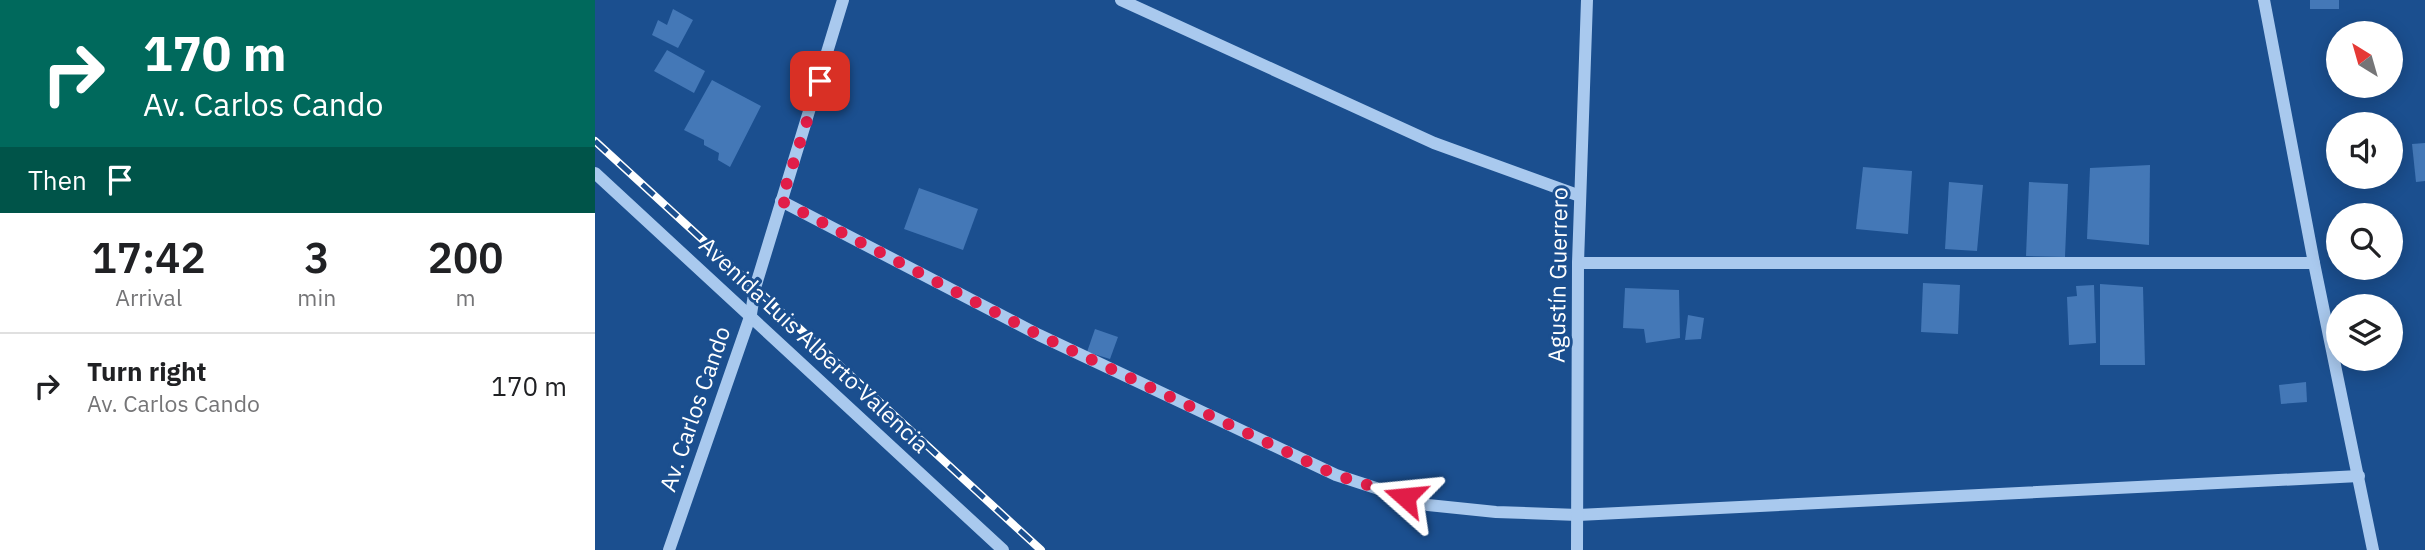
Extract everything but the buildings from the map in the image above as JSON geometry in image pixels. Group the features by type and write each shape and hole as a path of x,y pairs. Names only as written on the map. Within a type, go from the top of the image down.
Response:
{"street":[{"name":"Av. Carlos Cando","path":"669,550 751,314 755,288 843,0"},
{"path":"1121,0 1434,143 1580,196"},
{"name":"Agustín Guerrero","path":"1577,550 1578,263 1587,0"},
{"path":"2264,0 2313,263 2373,550"},
{"name":"Avenida Luis Alberto Valencia","path":"595,173 751,314 1003,550"},
{"path":"781,201 1039,335 1336,475 1428,505 1496,512 1578,515 2359,476"},
{"path":"1578,263 2313,263"}],"railway":[{"path":"595,141 1041,550"}],"route":[{"path":"820,81 781,201 1039,335 1336,475 1405,497"}]}
